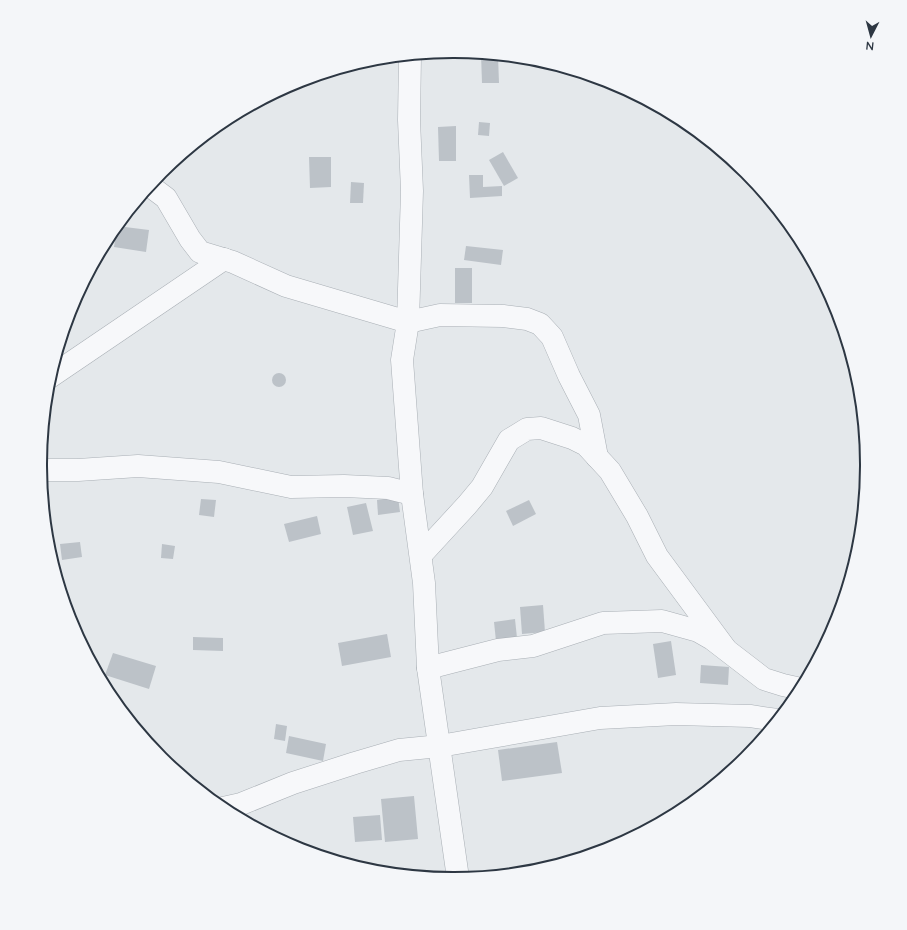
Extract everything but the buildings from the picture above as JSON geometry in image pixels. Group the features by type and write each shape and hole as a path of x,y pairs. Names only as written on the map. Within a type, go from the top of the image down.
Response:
{"street":[{"path":"410,61 409,120 412,192 408,322 402,360 412,494 421,555 428,668 458,872"},
{"path":"155,190 166,198 190,239 200,252 233,262 286,286 408,322 440,316 503,316 527,319 540,324 552,337 589,416 597,457"},
{"path":"58,371 224,259"},
{"path":"421,555 482,487 509,440 527,429 541,428 572,438 586,445 610,471 629,502 657,556 725,648"},
{"path":"47,470 78,470 138,466 219,472 291,487 344,486 388,488 412,494"},
{"path":"428,668 498,650 533,646 603,623 662,621 698,631 725,648 764,679 793,687"},
{"path":"233,806 241,804 293,783 399,750 440,746 600,718 676,714 750,716 770,719"}]}
